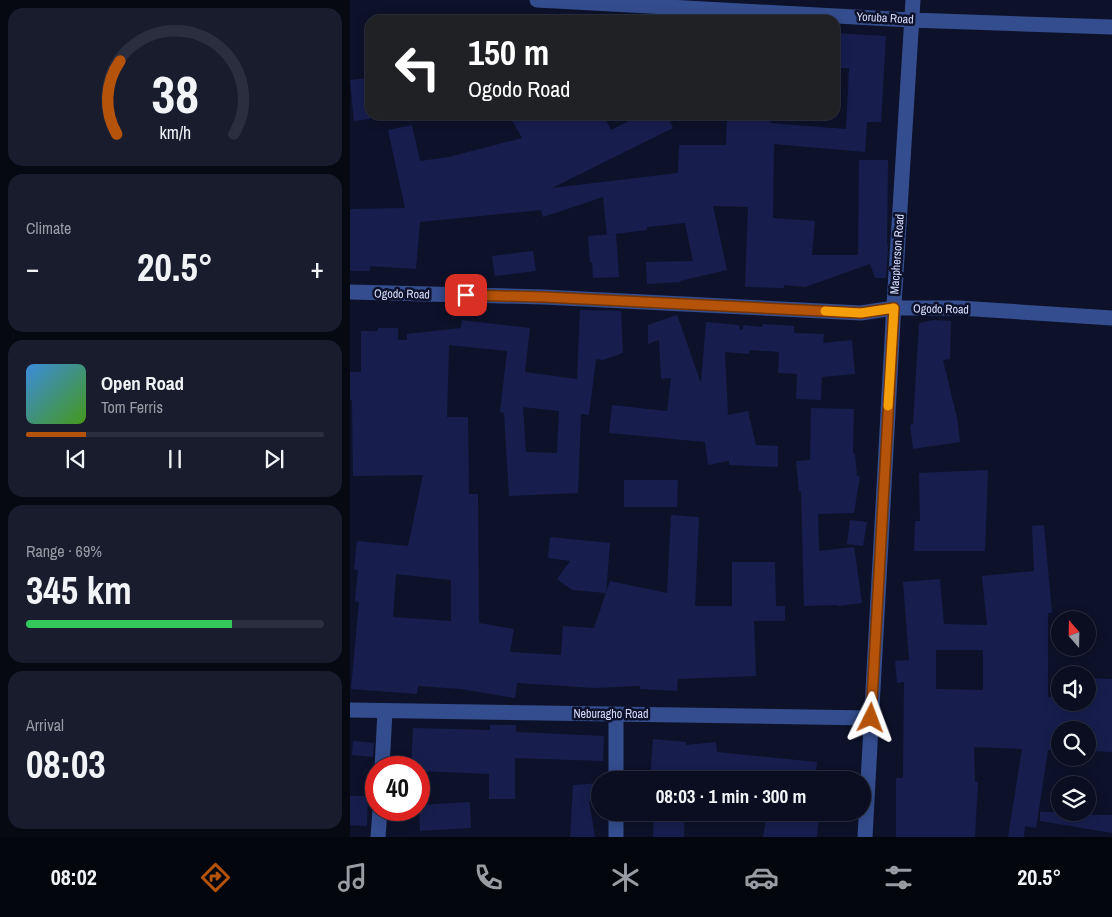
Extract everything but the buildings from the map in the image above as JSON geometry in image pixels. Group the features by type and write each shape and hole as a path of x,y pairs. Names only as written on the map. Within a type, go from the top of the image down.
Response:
{"street":[{"name":"Yoruba Road","path":"537,0 818,15"},
{"name":"Macpherson Road","path":"865,837 913,0"},
{"name":"Yoruba Road","path":"840,16 1112,27"},
{"name":"Ogodo Road","path":"350,292 544,297 861,313 894,308 959,308 1112,318"},
{"name":"Neburagho Road","path":"350,710 871,718"},
{"path":"382,756 384,711"},
{"path":"616,714 616,771"},
{"path":"378,837 379,821"},
{"path":"616,821 616,837"}],"slow traffic":[{"path":"825,311 861,313 894,308 888,406"}],"route":[{"path":"466,295 544,297 861,313 894,308 871,718"}]}
